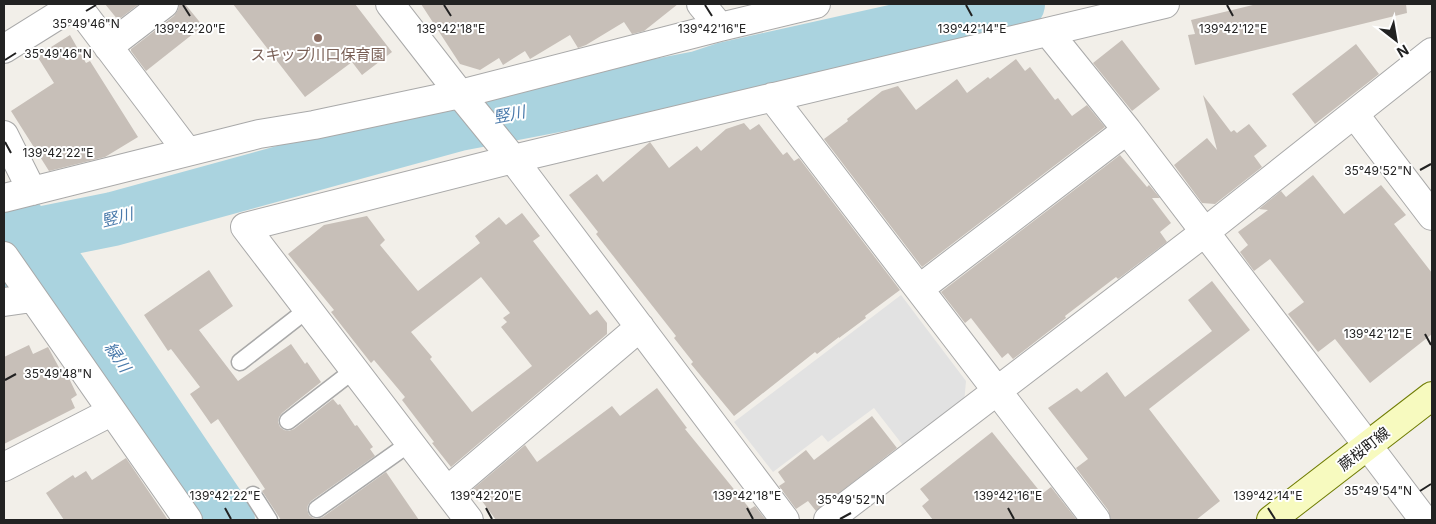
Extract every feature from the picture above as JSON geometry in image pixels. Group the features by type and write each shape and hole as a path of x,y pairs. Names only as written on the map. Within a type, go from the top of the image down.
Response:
{"main road":[{"name":"蕨桜町線","path":"1271,520 1432,396"}],"street":[{"path":"4,49 76,4 187,151"},
{"path":"108,47 164,4"},
{"path":"390,4 513,158 786,520"},
{"path":"701,4 720,27"},
{"path":"4,135 16,195 259,134 314,125 460,94 816,4"},
{"path":"469,520 245,227 513,158 1165,4"},
{"path":"1048,32 1128,130 1424,520"},
{"path":"828,520 1205,232 1355,115 1432,52"},
{"path":"772,97 1096,520"},
{"path":"1355,115 1432,216"},
{"path":"919,289 1128,130"},
{"path":"4,256 188,520"},
{"path":"4,302 32,298"},
{"path":"447,492 640,327"},
{"path":"4,467 111,412"}],"lane":[{"path":"240,362 308,309"},
{"path":"288,421 354,370"},
{"path":"317,509 410,443"},
{"path":"253,495 269,520"}],"shaded area":[{"path":"901,295 966,381 964,403 905,448 874,408 828,442 822,435 773,472 734,422"}],"water":[{"path":"54,223 75,273 4,291 4,236"}],"building":[{"path":"105,4 139,4 118,20"},
{"path":"179,4 185,4 203,26 146,71 131,49 174,16"},
{"path":"233,4 355,4 392,52 362,75 352,62 305,97"},
{"path":"421,4 678,4 644,31 632,34 624,22 578,48 570,35 530,59 525,51 503,65 499,58 480,70 460,64"},
{"path":"1257,4 1406,4 1407,13 1195,65 1188,35 1195,34 1191,20"},
{"path":"70,35 86,63 90,61 138,137 105,157 49,171 11,111 54,83 37,56"},
{"path":"1122,40 1160,89 1132,111 1093,63"},
{"path":"1356,44 1379,74 1315,124 1292,94"},
{"path":"1016,59 1025,71 1030,67 1055,100 1058,98 1072,116 1087,105 1105,127 922,267 824,139 882,91 898,86 916,110 957,79 967,93 988,77 990,79"},
{"path":"1203,95 1231,132 1234,130 1237,133 1249,124 1267,146 1254,156 1262,167 1215,204 1202,203 1174,165 1207,138 1217,150"},
{"path":"744,123 750,130 759,124 783,155 787,152 794,161 799,158 900,290 839,338 817,354 815,352 734,416 691,364 693,362 674,338 676,336 596,234 598,232 569,195 597,174 603,182 650,142 669,168 697,146 701,151 726,129"},
{"path":"1120,155 1147,187 1149,185 1160,198 1152,198 1171,223 1160,232 1167,242 1118,279 1116,277 1013,359 1008,353 1002,358 971,318 965,323 941,292"},
{"path":"1313,175 1344,214 1381,185 1406,215 1394,224 1432,273 1432,334 1370,383 1335,339 1318,352 1288,314 1304,302 1270,259 1254,271 1240,252 1248,245 1238,232 1268,210 1259,209 1281,191 1286,197"},
{"path":"522,213 540,236 533,241 590,315 597,310 607,323 607,334 451,467 402,400 405,397 374,360 371,363 331,312 334,310 288,254 324,225 367,216 385,240 380,245 418,291 480,243 475,236 499,217 506,225","holes":["481,277 510,313 503,318 507,322 501,327 532,366 472,412 430,359 432,357 411,332"]},
{"path":"209,270 233,306 199,330 238,381 291,344 321,382 282,413 278,422 280,427 289,431 294,429 333,399 338,405 340,404 373,447 370,449 375,456 311,501 307,509 309,515 317,519 323,517 386,472 419,520 281,520 262,491 265,489 218,419 211,424 190,394 200,387 171,349 168,351 144,315"},
{"path":"1212,281 1250,330 1149,409 1220,501 1196,520 1111,520 1108,510 1076,468 1088,459 1048,408 1077,388 1081,392 1107,372 1125,397 1212,331 1188,300"},
{"path":"29,345 33,354 48,347 63,375 67,373 77,395 71,399 75,408 4,444 4,357"},
{"path":"657,388 687,428 685,429 750,509 755,506 766,520 496,520 473,489 525,445 537,462 612,406 620,416"},
{"path":"872,416 897,448 816,511 808,501 796,509 779,486 785,482 778,472 806,450 814,460"},
{"path":"992,432 1042,494 1051,487 1077,520 933,520 922,506 929,500 920,489"},
{"path":"126,458 168,520 64,520 46,493 73,475 75,478 86,471 92,480"}],"waterway":[{"name":"竪川","path":"4,241 113,219 459,124 698,78 725,69 1018,4"},
{"name":"緑川","path":"17,219 29,237 58,268 228,520"}],"place":[{"name":"スキップ川口保育園","path":"318,38"}]}
